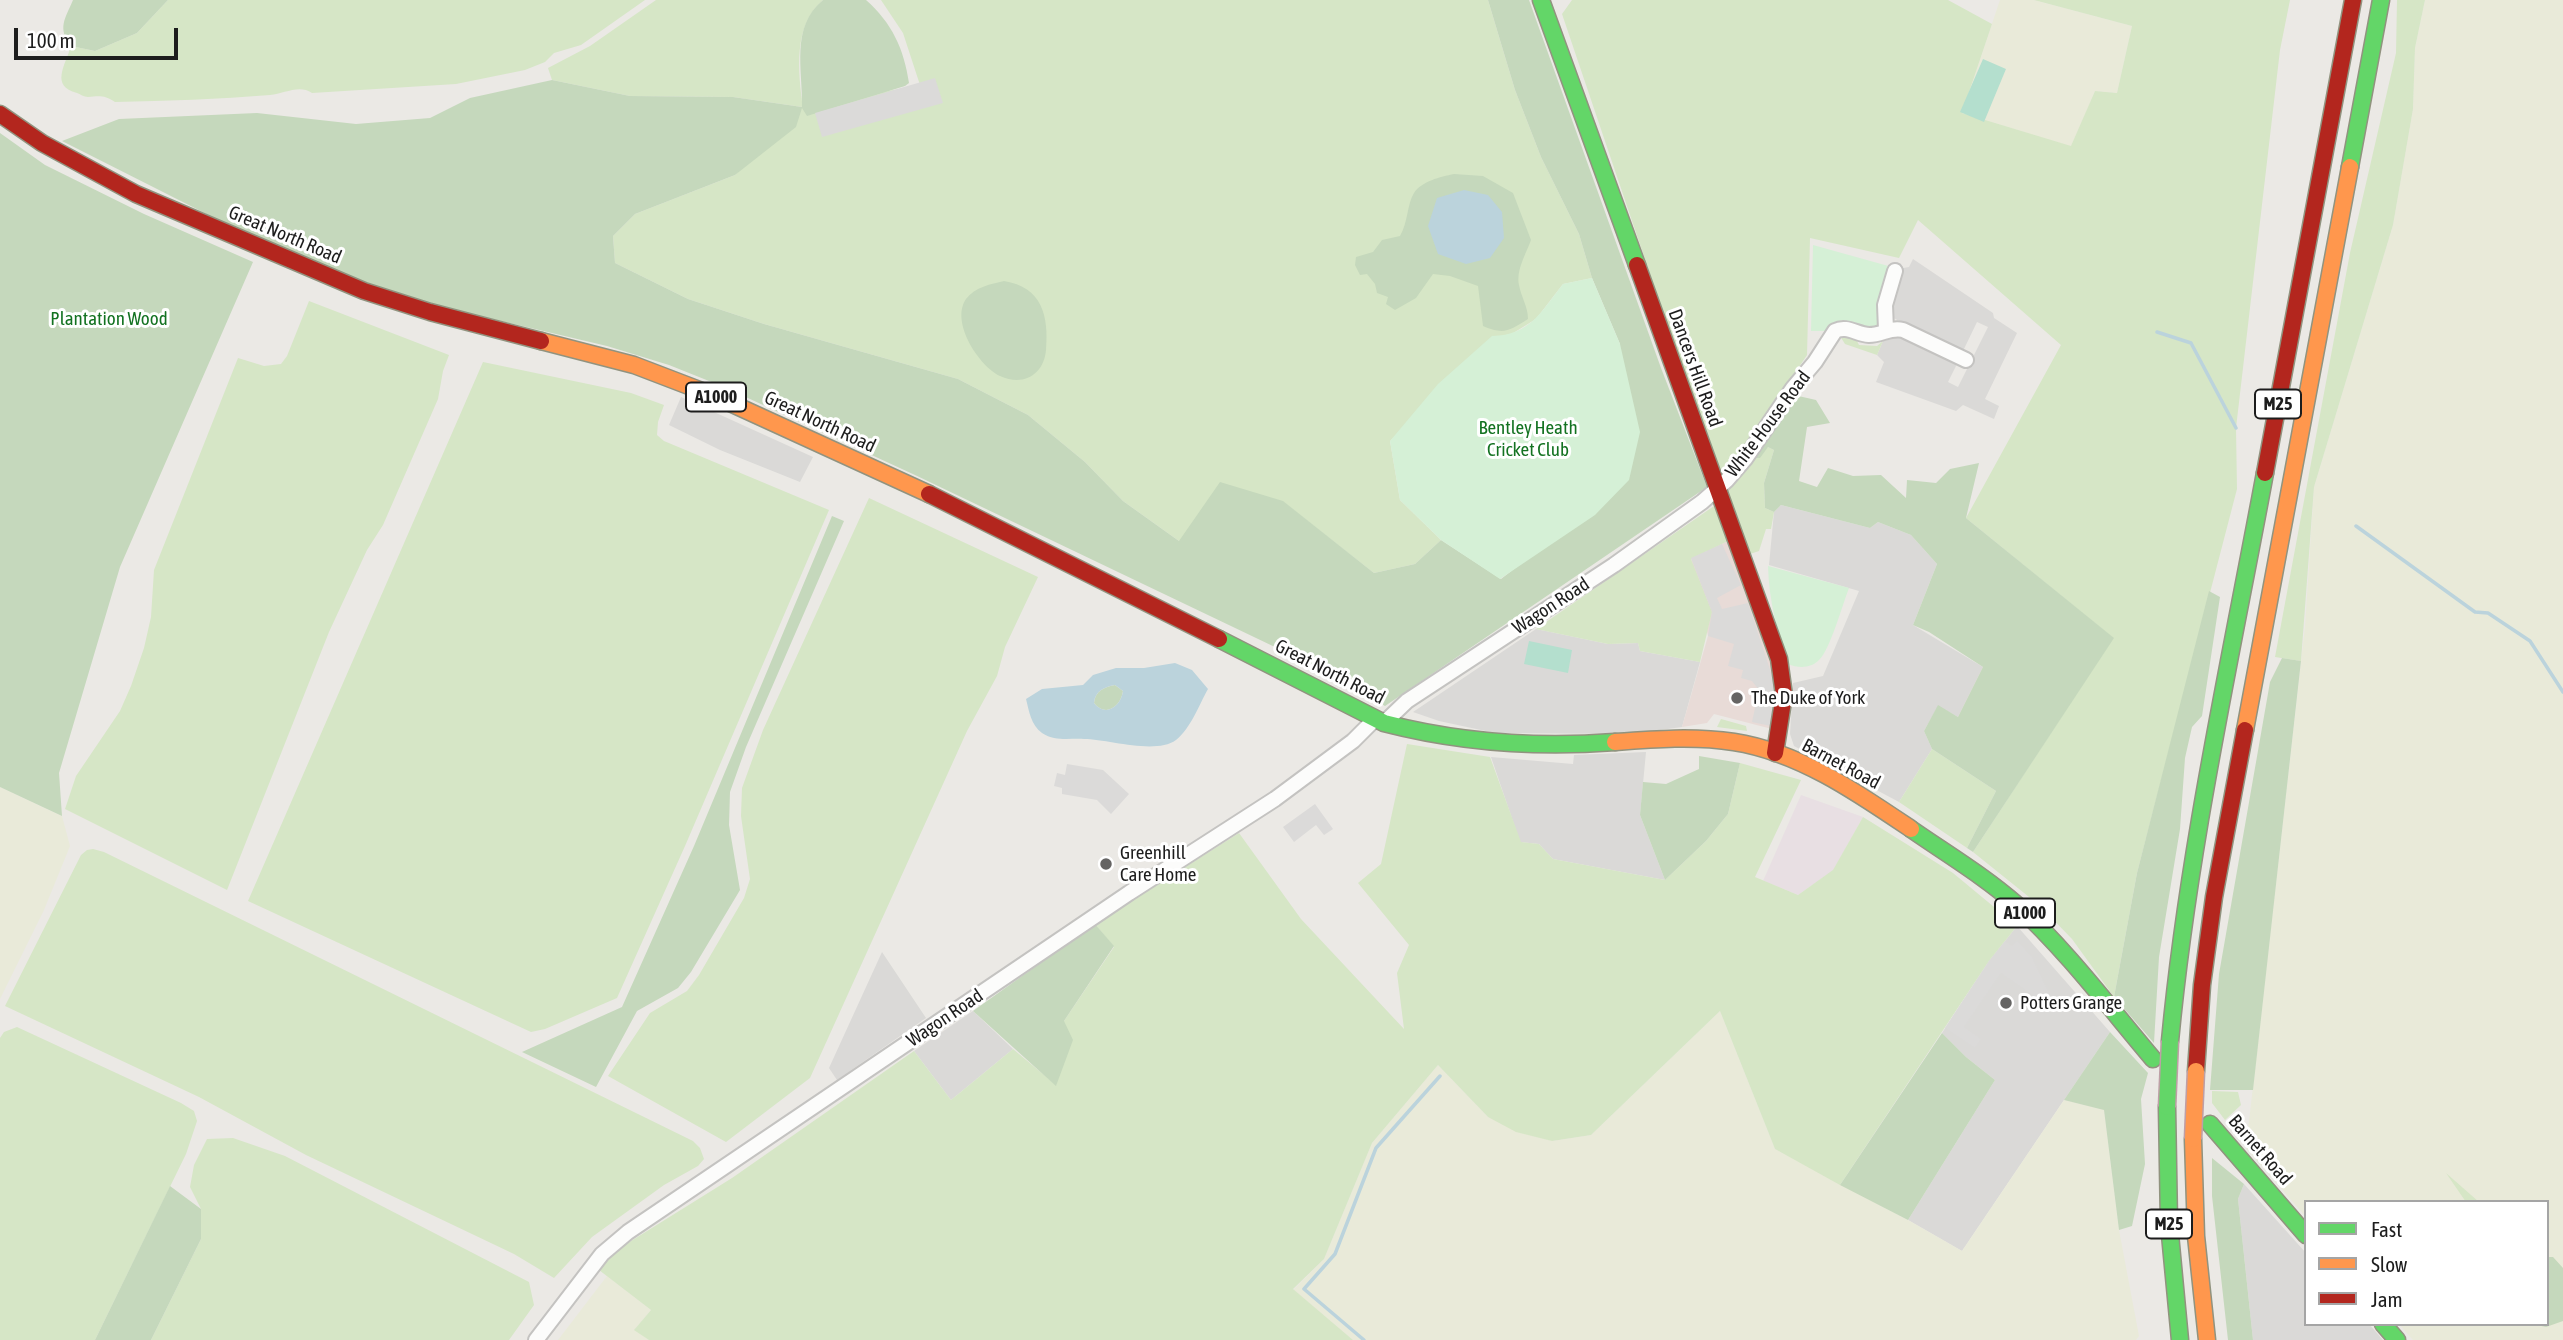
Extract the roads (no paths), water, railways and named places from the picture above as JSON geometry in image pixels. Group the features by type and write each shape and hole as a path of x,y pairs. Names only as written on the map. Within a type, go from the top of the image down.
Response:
{"main road":[{"name":"Dancers Hill Road","path":"1541,0 1768,625 1783,675 1784,702 1775,753"},
{"name":"M25","path":"2180,1340 2170,1244 2167,1107 2179,948 2353,0"},
{"name":"M25","path":"2207,1340 2196,1236 2193,1139 2202,985 2214,897 2381,0"},
{"name":"Great North Road","path":"0,114 42,143 136,194 364,291 430,312 634,365 715,396 978,517 1379,721 1413,731"},
{"name":"Barnet Road","path":"1413,731 1440,737 1515,745 1703,738 1738,743 1775,753 1867,801 1988,882 2043,931 2153,1059"},
{"name":"Barnet Road","path":"2210,1124 2304,1234"},
{"path":"2385,1326 2397,1340"}],"street":[{"path":"1895,271 1885,305 1886,330 1903,330 1966,360"},
{"name":"White House Road","path":"1717,489 1745,459 1793,388 1818,358 1831,335 1839,328 1872,335 1886,330"},
{"name":"Wagon Road","path":"536,1340 602,1255 628,1232 1118,901 1275,799 1407,701 1614,565 1717,489"}],"water":[{"path":"1464,190 1488,195 1502,212 1504,238 1490,258 1466,264 1438,254 1428,226 1437,198"},
{"path":"1175,663 1192,670 1208,689 1190,723 1176,740 1167,744 1144,746 1058,739 1038,730 1029,713 1026,699 1042,689 1083,685 1093,675 1116,668 1144,668","holes":["1115,685 1123,691 1116,705 1108,710 1103,710 1094,703 1098,693 1107,687"]}],"waterway":[{"path":"2157,332 2191,343 2236,428"},
{"path":"2356,526 2475,612 2488,613 2530,641 2563,692"},
{"path":"1364,1340 1304,1289 1335,1254 1376,1148 1440,1076"}],"place":[{"name":"The Duke of York","path":"1737,698"},
{"name":"Greenhill Care Home","path":"1106,864"},
{"name":"Potters Grange","path":"2006,1003"}],"park label":[{"name":"Plantation Wood","path":"109,319"},
{"name":"Bentley Heath Cricket Club","path":"1528,439"}]}
